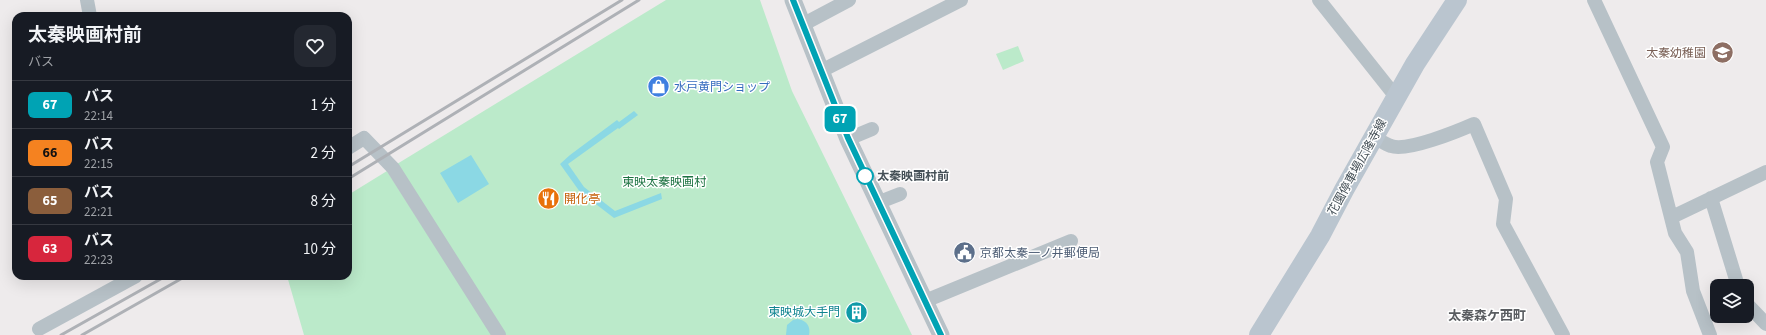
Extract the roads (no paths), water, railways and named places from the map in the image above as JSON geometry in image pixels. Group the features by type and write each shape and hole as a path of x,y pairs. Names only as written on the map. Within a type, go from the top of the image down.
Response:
{"main road":[{"name":"花園停車場広隆寺線","path":"1259,335 1320,236 1415,64 1457,0"}],"street":[{"path":"87,0 89,12"},
{"path":"793,0 848,138 877,203 941,335"},
{"path":"802,25 849,0"},
{"path":"821,71 961,0"},
{"path":"1319,0 1396,98"},
{"path":"1594,0 1663,147 1657,162 1675,233 1687,252 1693,291 1710,335"},
{"path":"1374,137 1392,147 1410,145 1442,138 1474,124 1506,199 1503,224 1563,335"},
{"path":"848,138 872,129"},
{"path":"352,146 364,138 393,168 499,335"},
{"path":"1672,217 1766,172"},
{"path":"877,203 900,194"},
{"path":"1711,198 1736,279"},
{"path":"925,300 1071,241"},
{"path":"39,329 129,280"},
{"path":"1754,311 1766,324"}],"water":[{"path":"634,111 638,115 568,164 584,187 615,211 661,193 662,199 614,218 580,192 560,164 617,120 619,122"},
{"path":"471,155 489,184 458,203 440,173"},
{"path":"797,319 807,324 809,335 786,335 787,325 793,320"}],"railway":[{"path":"352,165 622,0"},
{"path":"352,177 639,0"},
{"path":"61,335 159,280"},
{"path":"82,335 179,280"}],"place":[{"name":"太秦幼稚園","path":"1722,53"},
{"name":"水戸黄門ショップ","path":"658,87"},
{"name":"太秦映画村前","path":"865,176"},
{"name":"開化亭","path":"549,199"},
{"name":"京都太秦一ノ井郵便局","path":"964,253"},
{"name":"東映城大手門","path":"856,312"}],"district":[{"name":"太秦森ケ西町","path":"1487,315"}],"park label":[{"name":"東映太秦映画村","path":"664,182"}]}
